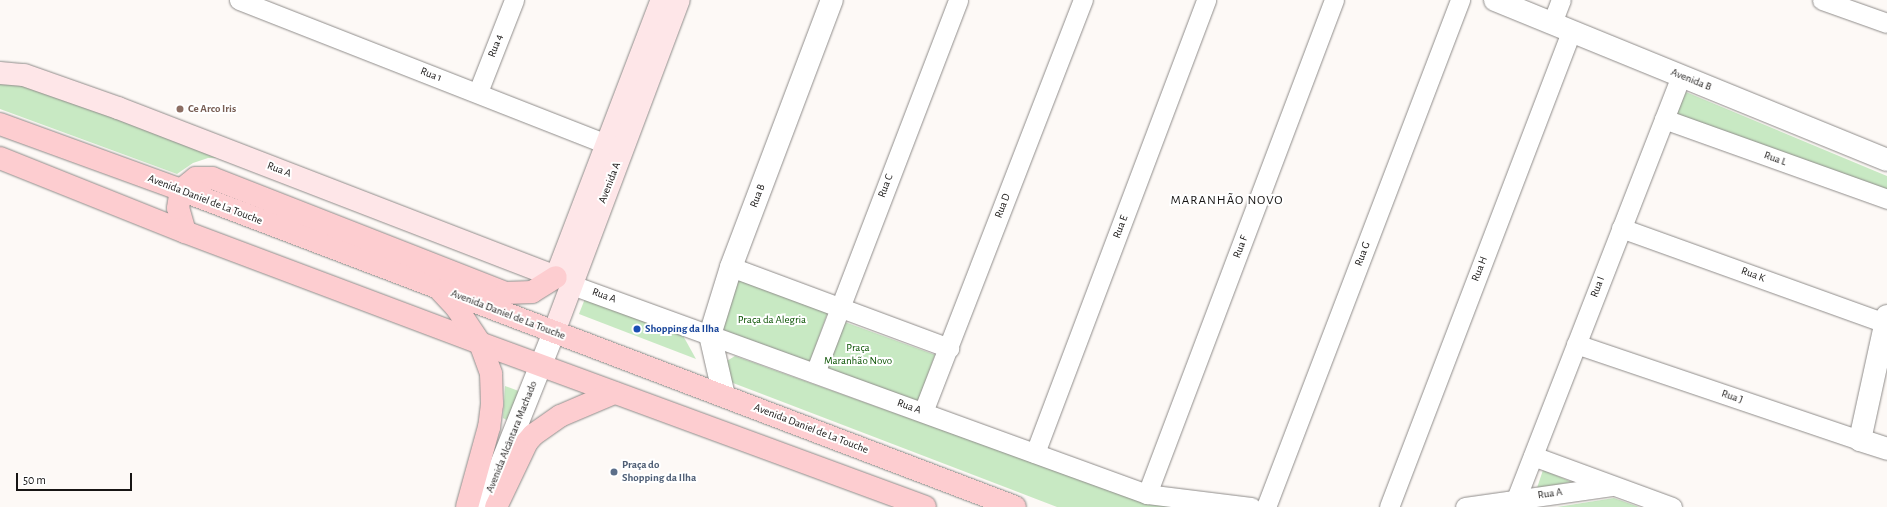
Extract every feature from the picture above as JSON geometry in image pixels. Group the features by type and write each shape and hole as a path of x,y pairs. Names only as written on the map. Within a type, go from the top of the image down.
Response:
{"main road":[{"name":"Avenida A","path":"615,148 662,0"},
{"name":"Avenida A","path":"554,332 564,281 615,148 679,0"},
{"name":"Rua A","path":"0,73 30,77 118,108 564,281"},
{"name":"Avenida Daniel de La Touche","path":"0,124 181,190 1015,507"},
{"path":"0,158 185,232 480,344 924,507"},
{"path":"185,232 178,208 181,190 196,178 212,178 510,294 527,293 564,281"},
{"path":"439,288 456,307 480,344 491,374 492,404 486,440 467,507"},
{"path":"497,290 554,332"},
{"path":"496,507 527,442 533,435 560,416 614,393"}],"street":[{"name":"Rua 1","path":"239,0 478,92 615,148"},
{"name":"Rua 4","path":"478,92 514,0"},
{"name":"Rua B","path":"710,335 731,267 832,0"},
{"name":"Rua C","path":"815,373 958,0"},
{"name":"Rua D","path":"923,412 1083,0"},
{"name":"Rua E","path":"1035,454 1206,0"},
{"name":"Rua F","path":"1147,494 1334,0"},
{"name":"Rua G","path":"1266,507 1460,0"},
{"name":"Avenida B","path":"1495,0 1887,160"},
{"name":"Rua H","path":"1389,507 1561,28 1561,0"},
{"path":"1822,0 1887,23"},
{"name":"Rua I","path":"1516,499 1680,76"},
{"name":"Rua L","path":"1664,119 1887,199"},
{"name":"Rua K","path":"1621,228 1886,319"},
{"path":"731,267 949,348"},
{"name":"Rua A","path":"564,281 1147,494 1251,507"},
{"path":"1860,440 1886,319"},
{"name":"Avenida A","path":"541,366 554,332"},
{"path":"710,335 724,396"},
{"name":"Rua J","path":"1576,344 1887,449"},
{"name":"Avenida Alcântara Machado","path":"484,507 541,366"},
{"name":"Rua A","path":"1533,456 1672,507"},
{"name":"Rua A","path":"1465,507 1612,486"}],"green space":[{"path":"0,79 22,84 226,158 208,158 193,163 177,174 0,109"},
{"path":"1686,92 1887,176 1887,191 1676,115"},
{"name":"Praça da Alegria","path":"735,278 828,312 810,362 717,328"},
{"path":"586,296 681,332 696,359 579,314"},
{"name":"Praça Maranhão Novo","path":"842,321 935,355 917,405 824,371"},
{"path":"735,356 1150,504 1178,507 1057,507 733,383 726,375 725,362"},
{"path":"505,386 524,393 510,422 503,418"},
{"path":"1543,470 1572,482 1537,488"},
{"path":"1614,498 1639,507 1557,507"}],"place":[{"name":"Ce Arco Iris","path":"180,109"},
{"name":"Shopping da Ilha","path":"637,329"},
{"name":"Praça do Shopping da Ilha","path":"614,472"}],"district":[{"name":"MARANHÃO NOVO","path":"1227,201"}]}
